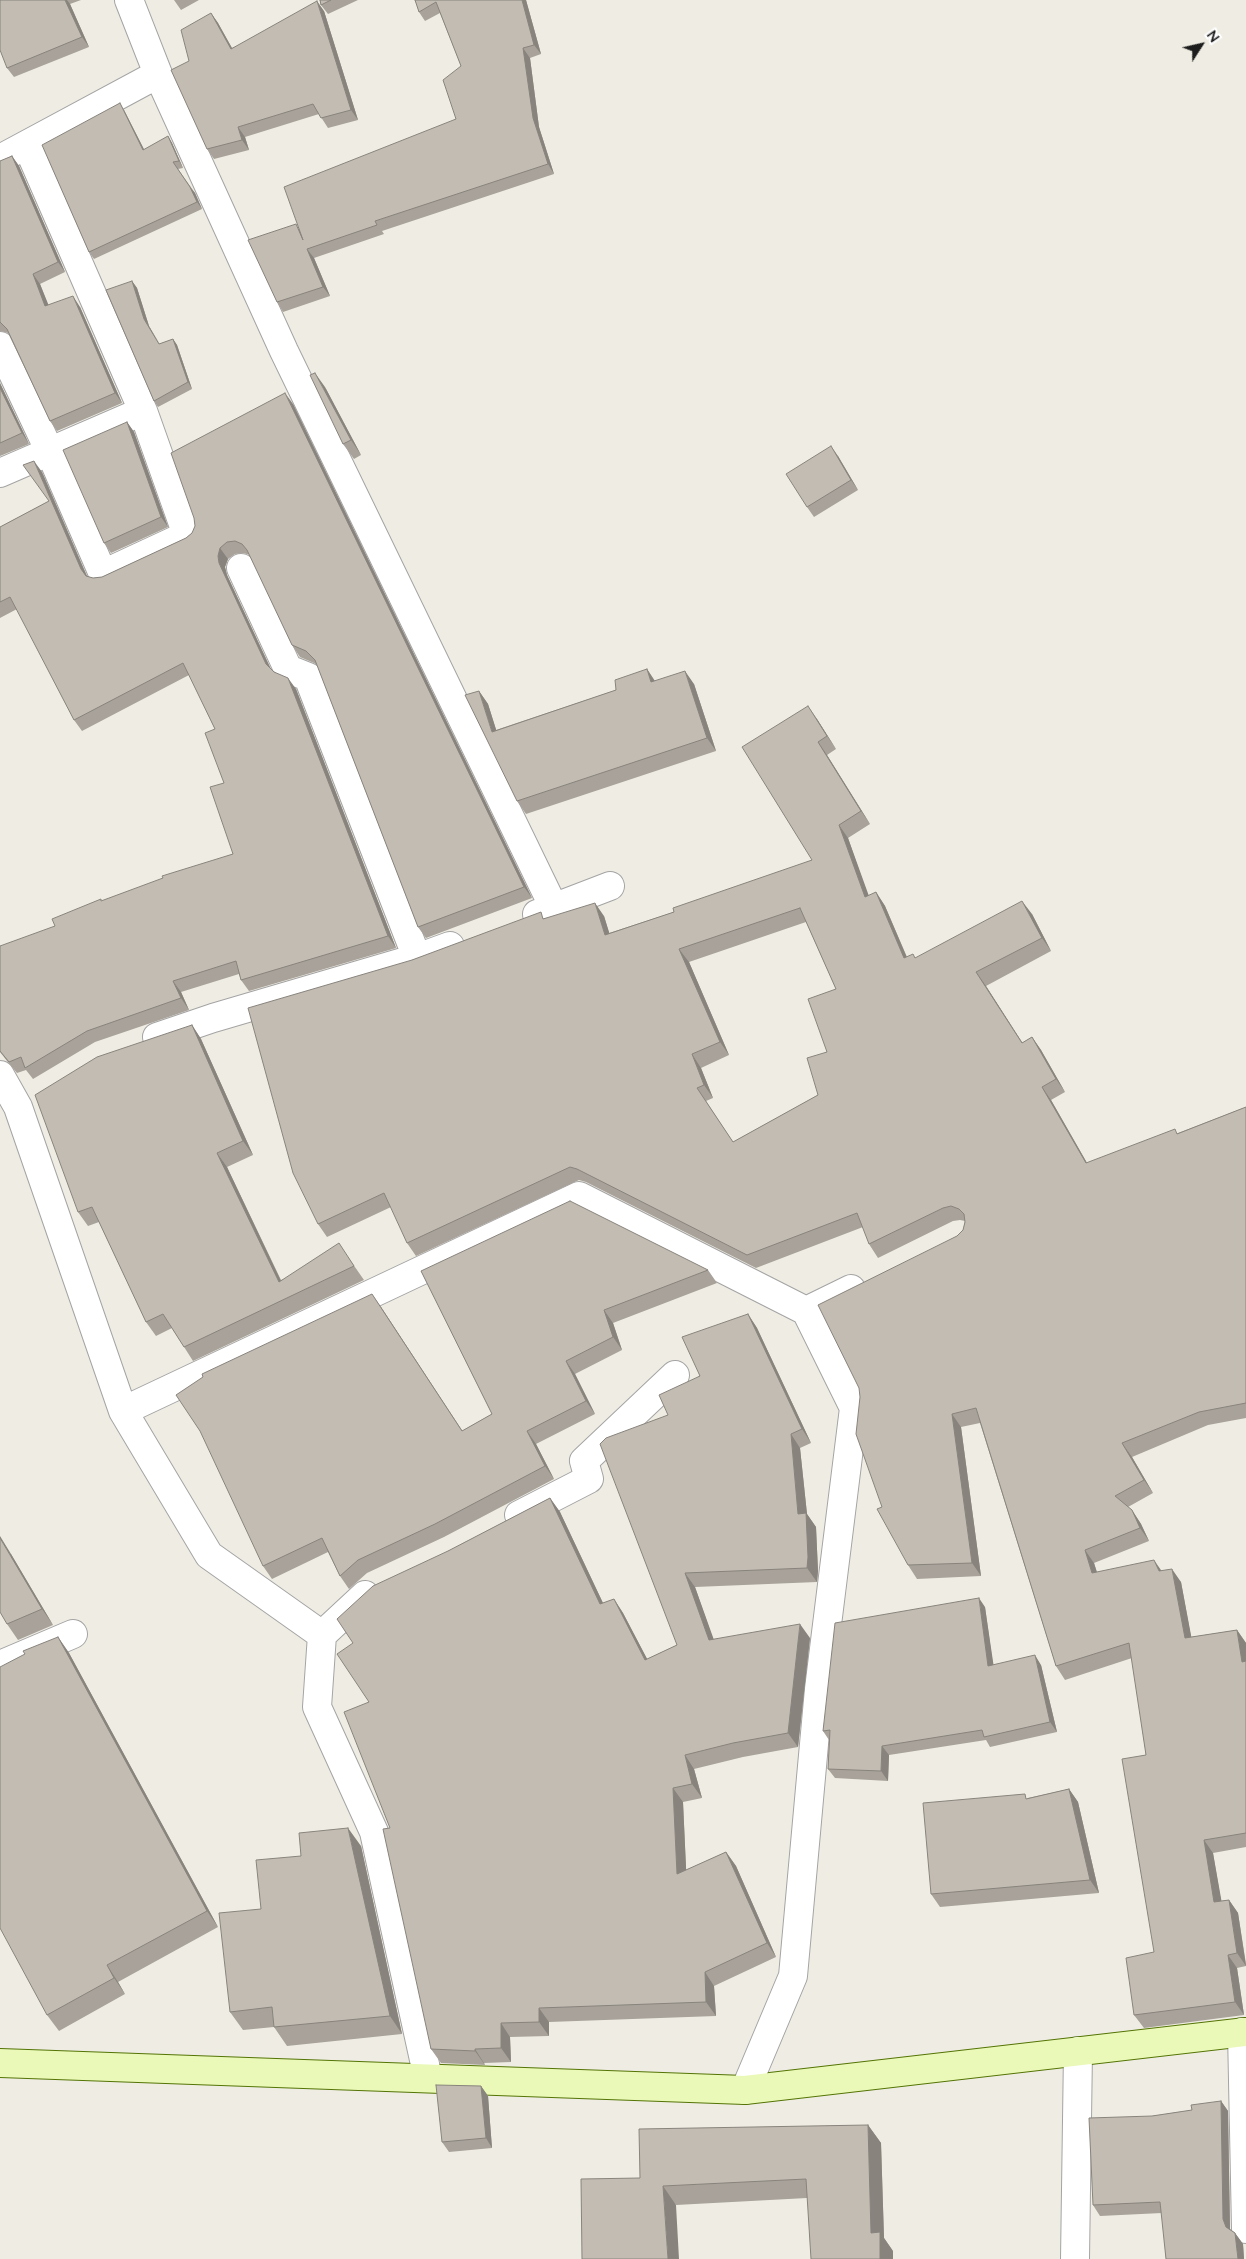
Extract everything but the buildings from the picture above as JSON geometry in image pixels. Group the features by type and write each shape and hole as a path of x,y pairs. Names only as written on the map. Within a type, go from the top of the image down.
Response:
{"street":[{"path":"129,0 158,74 284,351 554,908"},
{"path":"0,159 28,146 158,74"},
{"path":"0,346 50,452 103,574 187,535 143,411 28,146"},
{"path":"0,473 143,411"},
{"path":"241,568 288,669 308,677 417,958"},
{"path":"517,921 610,886"},
{"path":"138,1044 213,1018 417,958 472,938"},
{"path":"0,1075 18,1107 123,1411 208,1555 322,1635"},
{"path":"18,1107 43,1092"},
{"path":"123,1411 579,1196 806,1311 854,1408 818,1689 793,1976 745,2090"},
{"path":"806,1311 874,1277"},
{"path":"494,1528 589,1479 584,1460 675,1376"},
{"path":"383,1583 374,1587 322,1635 317,1707 374,1832 428,2078"},
{"path":"0,1665 73,1634"},
{"path":"0,2063 745,2090 1244,2032 1246,2229"},
{"path":"1075,2259 1078,2051"}]}
